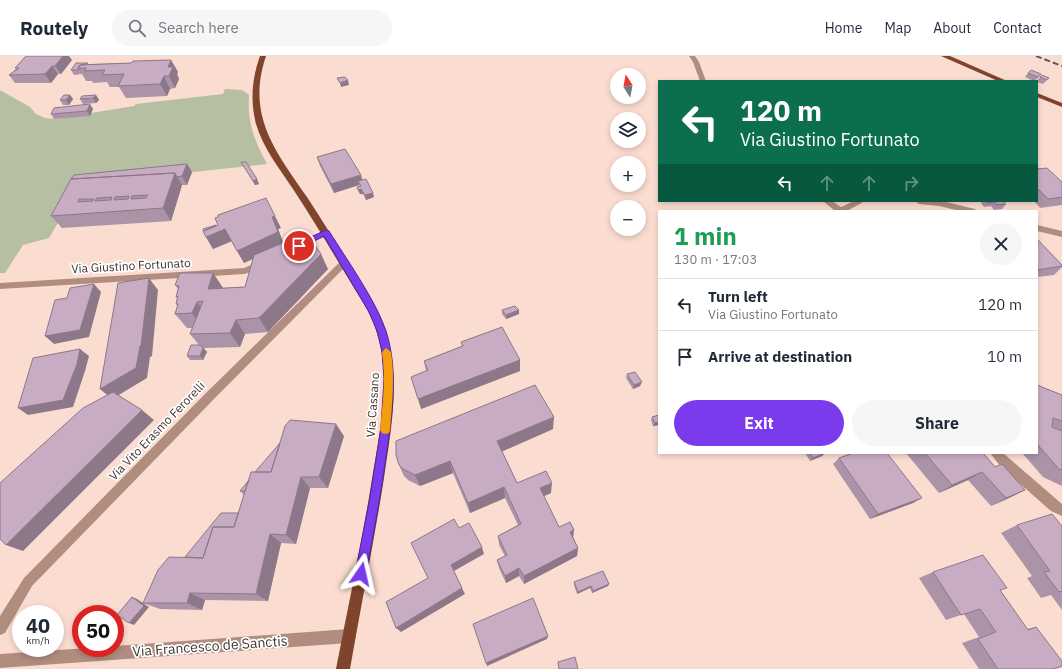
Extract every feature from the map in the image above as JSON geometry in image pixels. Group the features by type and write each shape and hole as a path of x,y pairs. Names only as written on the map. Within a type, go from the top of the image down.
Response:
{"main road":[{"name":"Via Cassano","path":"263,56 259,72 256,98 260,124 268,143 278,160 326,232 373,311 381,331 389,369 386,427 343,669"},
{"path":"944,56 1002,80"},
{"path":"1038,95 1062,105"}],"street":[{"path":"692,56 696,62 703,80"},
{"path":"828,202 839,210"},
{"path":"842,210 859,202"},
{"path":"939,202 968,210"},
{"path":"1038,228 1062,234"},
{"path":"292,249 326,232"},
{"name":"Via Giustino Fortunato","path":"0,286 245,271 272,258"},
{"name":"Via Vito Erasmo Ferorelli","path":"0,628 28,582 210,396 344,263"},
{"path":"997,454 1038,493 1055,507 1062,510"},
{"name":"Via Francesco de Sanctis","path":"0,662 349,636"}],"green space":[{"path":"225,89 242,90 249,95 249,114 252,131 267,164 81,184 49,238 23,245 5,273 0,273 0,90 30,107 36,114 45,118 54,119 134,106 136,104 223,94"}],"building":[{"path":"26,56 63,56 55,66 52,66 45,74 9,75 19,68 15,68"},
{"path":"171,60 168,67 173,67 169,76 164,76 160,84 118,86 124,74 102,75 105,70 85,71 86,68 78,68 80,65"},
{"path":"76,63 88,63 80,65 78,68 79,70 71,70"},
{"path":"1031,70 1041,74 1038,77 1028,73"},
{"path":"1042,75 1049,78 1046,80 1040,77"},
{"path":"345,77 348,80 340,83 337,78"},
{"path":"64,95 70,95 66,100 60,100"},
{"path":"96,95 93,98 80,99 82,96"},
{"path":"90,104 87,111 51,114 54,108"},
{"path":"345,149 361,175 331,184 317,157"},
{"path":"241,162 246,162 257,179 253,181"},
{"path":"187,164 182,176 177,177 175,173 71,179 74,175"},
{"path":"1047,168 1062,182 1062,197 1048,199 1038,189 1038,169"},
{"path":"175,173 163,208 51,216 71,179","holes":["148,195 146,198 131,199 132,196","129,196 128,199 114,200 115,197","112,197 111,200 95,201 97,198","79,199 94,199 93,201 78,202"]},
{"path":"366,179 373,193 365,195 361,189 358,190 357,187 361,186 358,181"},
{"path":"266,198 275,216 272,217 278,232 237,251 225,229 206,237 203,231 218,225 215,218 218,217 218,215"},
{"path":"995,202 1004,202 1006,204 997,205"},
{"path":"216,225 204,231 203,229"},
{"path":"306,233 321,254 259,318 236,320 230,333 190,334 203,301 197,302 192,313 175,314 178,304 176,304 178,296 176,297 179,286 175,285 180,273 213,273 208,289 245,287 254,255"},
{"path":"1038,240 1062,265 1038,270"},
{"path":"149,278 141,346 136,368 100,389 118,283"},
{"path":"94,284 80,330 45,336 55,300 67,298 70,288"},
{"path":"515,306 519,310 506,315 502,310"},
{"path":"502,327 520,360 418,399 411,377 428,370 424,361 463,346 461,342"},
{"path":"191,345 200,345 203,348 200,356 187,356"},
{"path":"80,349 77,364 63,400 18,408 33,358"},
{"path":"635,372 642,382 634,385 627,374"},
{"path":"535,385 554,417 497,441 517,483 546,471 552,483 540,488 559,527 570,522 574,530 570,532 578,548 524,576 519,568 505,576 497,560 507,555 498,536 521,524 504,487 468,503 450,461 415,475 403,469 399,465 396,455 396,441"},
{"path":"1038,385 1062,395 1062,421 1053,418 1052,427 1062,431 1062,470 1059,469 1038,445"},
{"path":"113,392 142,410 6,545 0,539 0,483 83,408"},
{"path":"658,415 658,422 655,423 652,417"},
{"path":"290,420 336,424 319,477 301,477 286,535 270,534 256,594 190,593 187,603 143,603 158,570 169,557 203,558 213,527 234,527 251,472 271,472 285,426"},
{"path":"280,443 271,472 255,472"},
{"path":"811,454 823,454 813,458"},
{"path":"850,454 888,454 922,498 878,514 839,458"},
{"path":"926,454 984,454 995,467 1002,464 1025,490 1006,498 982,472 952,485"},
{"path":"249,480 245,491 240,491"},
{"path":"221,513 238,513 234,527 213,527 203,558 185,557"},
{"path":"1052,514 1062,526 1062,591 1059,592 1044,572 1050,571 1017,525"},
{"path":"454,519 459,528 469,523 482,547 451,565 462,588 396,628 386,602 428,578 411,543"},
{"path":"983,555 1007,588 1000,590 1028,630 1036,627 1062,661 1062,666 1054,669 998,669 978,639 996,632 980,609 961,615 933,572"},
{"path":"603,571 609,584 593,591 591,586 578,592 574,582"},
{"path":"132,597 144,606 129,623 124,620 124,607"},
{"path":"533,598 548,636 486,663 473,624"},
{"path":"575,657 578,669 559,669 558,662"}],"railway":[{"path":"1036,56 1062,66"}],"slow traffic":[{"path":"385,430 389,389 389,369 386,352"}],"route":[{"path":"299,246 326,232 373,311 381,331 386,351 389,369 389,389 386,427 361,574"}]}
